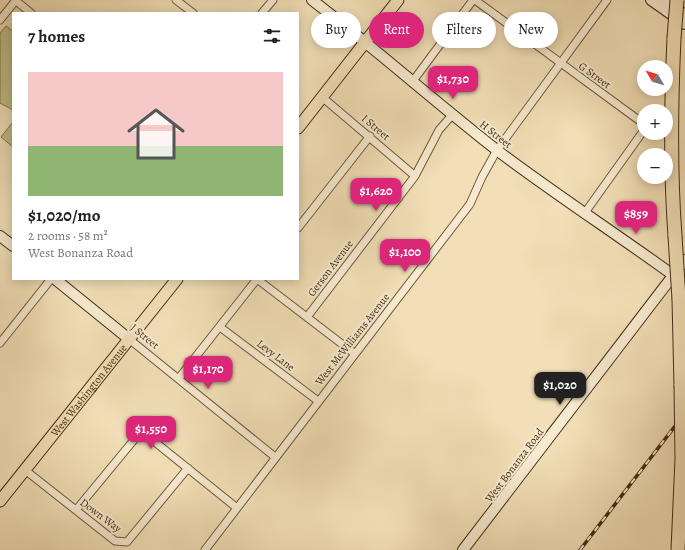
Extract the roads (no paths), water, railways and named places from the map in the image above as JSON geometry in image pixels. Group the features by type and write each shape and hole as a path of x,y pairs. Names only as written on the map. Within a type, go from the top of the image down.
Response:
{"highway":[{"path":"677,0 670,124 671,188 679,299 681,386 682,460 678,550"}],"main road":[{"path":"299,127 367,42 398,0"},
{"name":"West Washington Avenue","path":"0,501 176,280"}],"street":[{"path":"0,20 16,0 30,12"},
{"path":"176,0 192,12"},
{"path":"263,12 273,0"},
{"name":"H Street","path":"312,0 367,42 497,150 584,214 673,275"},
{"path":"413,81 474,0"},
{"name":"G Street","path":"474,0 637,119"},
{"name":"West McWilliams Avenue","path":"205,550 470,204 482,177 497,150 607,0"},
{"path":"651,0 685,24"},
{"path":"664,0 685,15"},
{"name":"I Street","path":"322,97 370,136 415,176"},
{"name":"Gerson Avenue","path":"307,317 415,176 439,130 453,114"},
{"path":"299,227 370,136"},
{"path":"584,214 637,140"},
{"path":"0,236 12,245"},
{"name":"West Bonanza Road","path":"463,550 685,260"},
{"path":"0,343 50,280"},
{"name":"J Street","path":"56,280 275,457"},
{"path":"179,378 256,280"},
{"path":"258,280 355,354"},
{"name":"Levy Lane","path":"220,326 318,401"},
{"path":"76,510 138,435 149,436 237,508"},
{"name":"Down Way","path":"25,470 115,541 127,542 188,468"}],"railway":[{"path":"580,550 685,413"}]}
